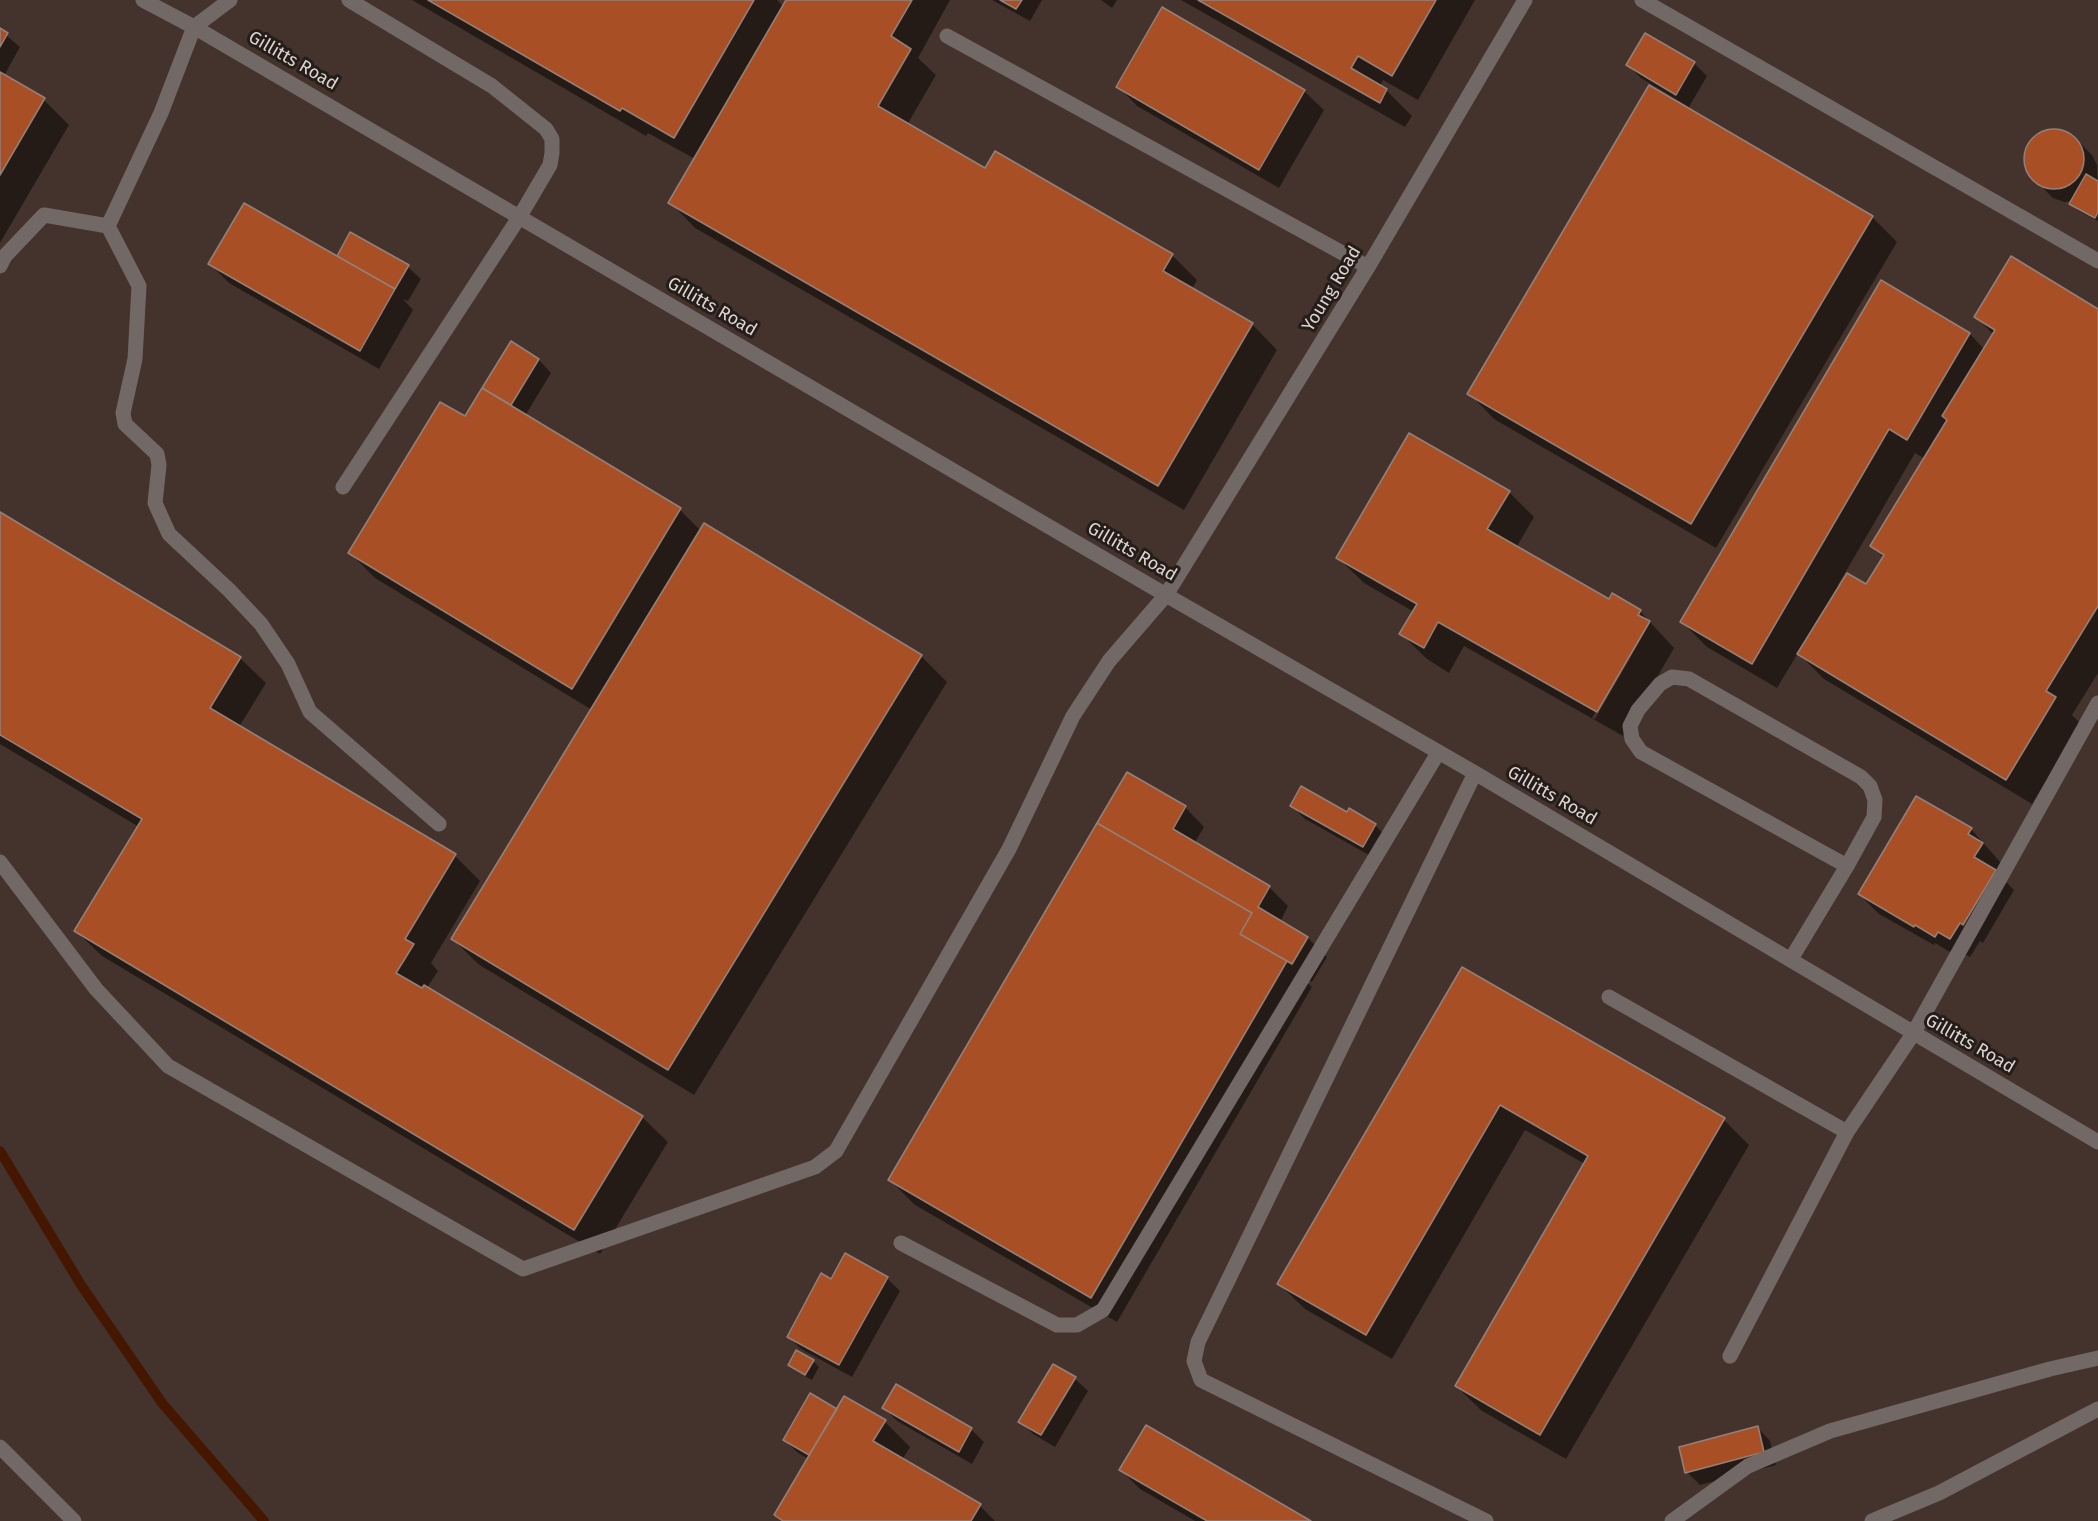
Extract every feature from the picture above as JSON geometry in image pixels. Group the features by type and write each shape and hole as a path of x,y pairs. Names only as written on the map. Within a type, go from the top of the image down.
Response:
{"lane":[{"name":"Gillitts Road","path":"143,0 194,27 520,216 1166,595 1475,773 2098,1142"},
{"path":"108,226 161,112 194,27 230,0"},
{"path":"342,488 520,216 550,165 552,139 546,129 492,86 349,0"},
{"name":"Young Road","path":"0,862 96,989 168,1066 523,1269 814,1167 836,1152 1009,849 1073,716 1109,661 1166,595 1368,267 1525,0"},
{"path":"1642,0 2098,261"},
{"path":"947,36 1368,267"},
{"path":"0,266 5,256 44,215 108,226"},
{"path":"108,226 139,286 135,359 123,413 125,424 157,454 159,465 155,503 169,534 229,590 261,624 288,664 310,712 439,824"},
{"path":"1791,959 1847,866 1874,817 1875,800 1870,786 1861,777 1689,679 1672,677 1659,684 1638,710 1630,726 1632,739 1641,752 1847,866"},
{"path":"1730,1356 1847,1132 1913,1034 2098,703"},
{"path":"901,1243 1058,1324 1077,1324 1103,1310 1438,753"},
{"path":"1475,773 1198,1342 1194,1361 1201,1380 1486,1521"},
{"path":"1609,998 1847,1132"},
{"path":"1672,1521 1748,1466 1830,1431 2050,1369 2098,1358"},
{"path":"1872,1521 1939,1493 2098,1409"},
{"path":"0,1447 74,1521"}],"building":[{"path":"428,0 754,0 674,138 622,108 620,111"},
{"path":"786,0 912,0 891,36 911,49 878,106 985,168 995,151 1173,254 1163,271 1253,323 1158,486 668,203"},
{"path":"1000,0 1022,0 1016,9"},
{"path":"1198,0 1436,0 1392,76 1358,56 1351,68 1387,89 1380,103"},
{"path":"1162,7 1305,90 1259,170 1116,87"},
{"path":"0,28 8,33 0,47"},
{"path":"1645,33 1695,62 1676,95 1626,65"},
{"path":"0,72 45,98 0,175"},
{"path":"1649,85 1873,216 1691,524 1467,394"},
{"path":"2048,129 2060,129 2076,137 2082,147 2084,159 2082,171 2076,181 2060,189 2048,189 2032,181 2024,165 2024,153 2032,137"},
{"path":"2086,174 2098,181 2098,212 2095,218 2069,204"},
{"path":"244,203 395,289 360,351 208,264"},
{"path":"350,232 409,265 395,289 337,256"},
{"path":"2011,256 2098,309 2098,606 2046,691 2056,697 2006,780 1797,654 1847,573 1866,584 1884,555 1870,546 1947,420 1942,416 1995,330 1974,317"},
{"path":"1881,280 1970,333 1907,440 1889,429 1752,664 1680,622"},
{"path":"511,341 539,359 511,405 482,388"},
{"path":"482,388 681,508 572,689 348,553 440,402 465,416"},
{"path":"1409,433 1510,491 1487,529 1609,599 1612,593 1641,610 1638,615 1650,621 1597,712 1438,622 1424,648 1399,634 1417,604 1336,558"},
{"path":"0,512 241,657 210,708 456,854 405,939 414,944 396,973 422,988 424,985 643,1116 574,1230 74,931 142,819 0,735"},
{"path":"704,523 922,655 668,1070 451,939"},
{"path":"1127,772 1186,806 1173,829 1270,886 1258,907 1308,937 1292,964 1240,934 1252,913 1097,823"},
{"path":"1301,786 1347,812 1349,808 1376,824 1363,847 1290,806"},
{"path":"1916,796 1972,828 1968,834 1983,843 1974,857 1996,870 1963,925 1960,923 1950,939 1938,932 1935,937 1915,925 1914,927 1858,894"},
{"path":"1097,823 1252,913 1240,934 1287,961 1091,1298 888,1180"},
{"path":"1462,967 1725,1118 1540,1435 1455,1386 1588,1156 1500,1105 1366,1335 1277,1284"},
{"path":"845,1253 888,1277 839,1365 787,1337 821,1273 831,1279"},
{"path":"796,1350 814,1360 805,1375 788,1365"},
{"path":"1053,1364 1076,1377 1041,1435 1018,1422"},
{"path":"896,1384 972,1428 959,1452 882,1408"},
{"path":"810,1393 837,1409 809,1455 783,1440"},
{"path":"844,1396 886,1420 873,1441 981,1504 971,1521 783,1521 774,1515"},
{"path":"1146,1425 1311,1521 1207,1521 1119,1470"},
{"path":"1758,1426 1764,1452 1685,1473 1679,1447"}],"waterway":[{"path":"0,1151 81,1285 162,1403 264,1521"}]}
